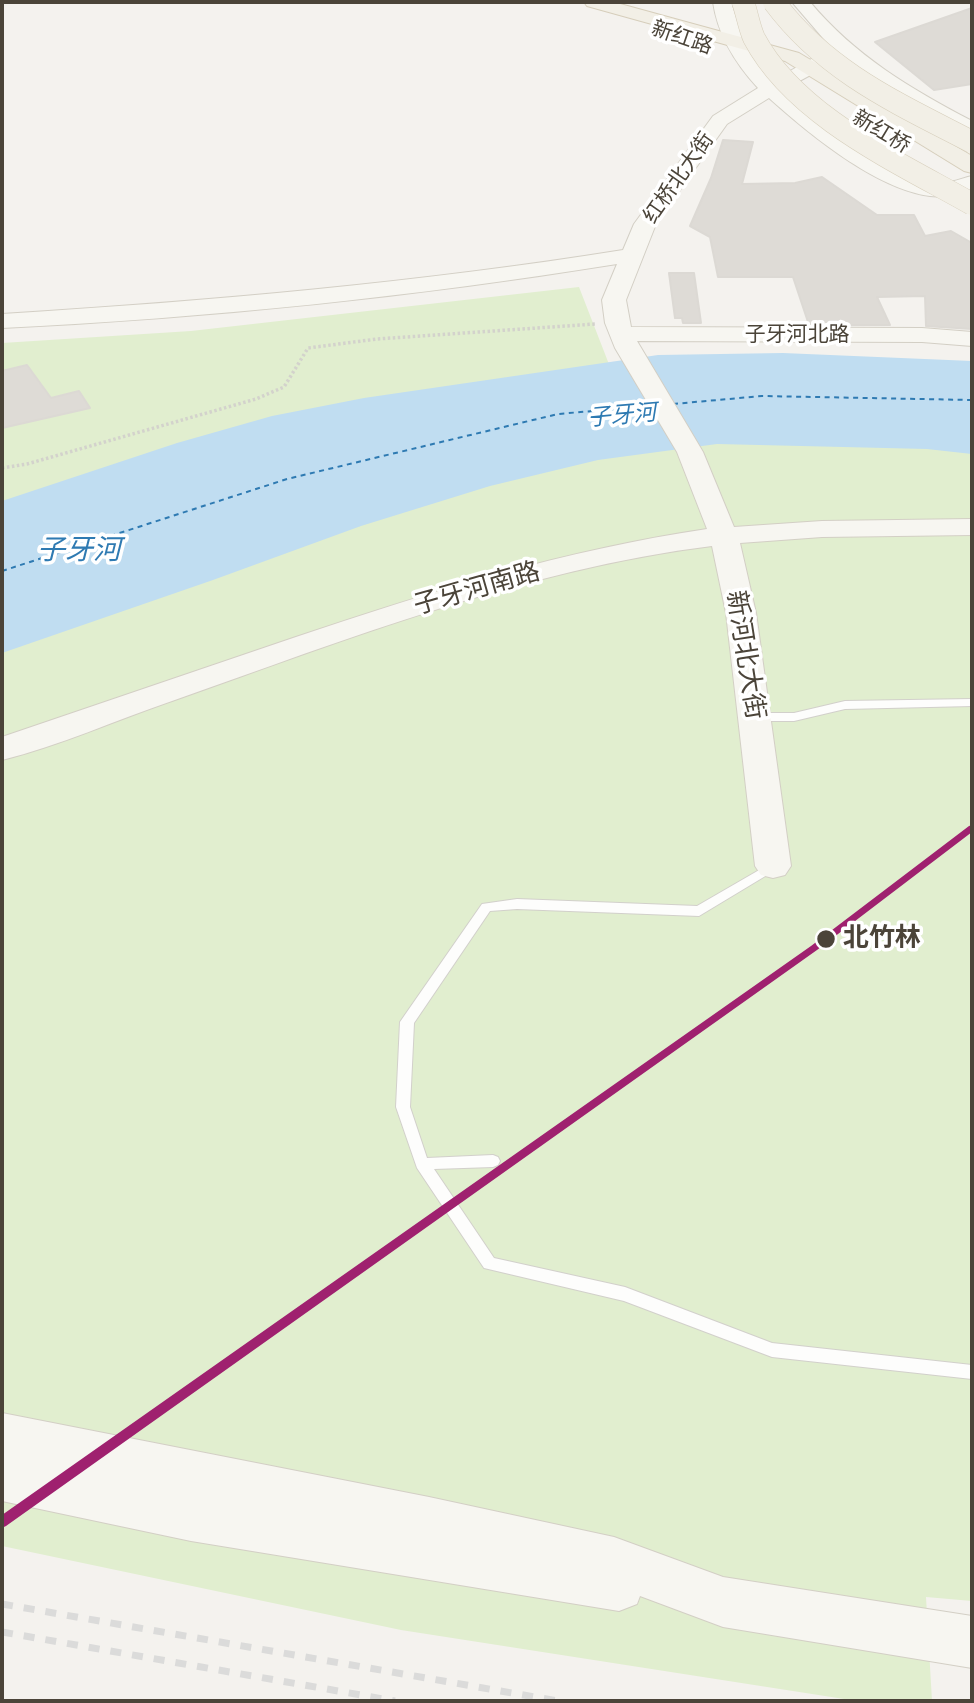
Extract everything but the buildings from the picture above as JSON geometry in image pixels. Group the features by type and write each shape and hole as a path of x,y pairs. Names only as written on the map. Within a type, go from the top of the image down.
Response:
{"main road":[{"name":"新红路","path":"572,2 744,59 800,72"},
{"name":"新红路","path":"594,2 773,51 800,72"},
{"path":"743,2 749,29 761,52 776,73 799,94 864,140 972,204"},
{"path":"774,2 795,33 832,63 972,142"},
{"name":"新红桥","path":"800,72 972,166"},
{"name":"新红桥","path":"800,72 869,126 972,184"}],"street":[{"path":"722,2 732,40 744,59 770,89 863,158 915,186 931,190 972,184"},
{"path":"801,2 834,50 972,129"},
{"path":"773,51 834,50"},
{"name":"红桥北大街","path":"621,335 615,295 645,224 720,120 834,50"},
{"path":"2,321 182,309 403,289 630,262"},
{"path":"2,329 254,313 528,282 630,262"},
{"name":"子牙河北路","path":"621,335 922,335 972,339"},
{"name":"新河北大街","path":"621,335 690,452 721,526 741,613 773,866"},
{"name":"子牙河南路","path":"2,724 467,569 576,540 679,532 830,508 972,507"},
{"name":"子牙河南路","path":"721,526 820,530 972,527"},
{"name":"子牙河南路","path":"2,748 430,601 679,532"},
{"path":"2,1435 429,1521 614,1562 723,1602"},
{"path":"2,1478 191,1517 972,1642"}],"lane":[{"path":"755,718 794,717 845,705 972,702"},
{"path":"773,866 698,911 517,904 486,907 407,1022 403,1107 422,1164 489,1263 625,1294 772,1350 972,1372"},
{"path":"422,1164 493,1161"}],"path":[{"path":"2,468 27,464 256,398 284,387 308,348 377,339 621,335"}],"green space":[{"path":"579,287 612,372 2,523 2,343 191,331"},
{"name":"北竹林","path":"727,436 972,442 972,1601 926,1597 932,1701 857,1701 401,1630 2,1546 2,632 449,482"}],"water":[{"name":"子牙河","path":"783,353 972,361 972,454 927,449 717,444 598,460 490,486 361,526 2,653 2,501 177,443 272,416 364,398 658,355"}],"ferry route":[{"path":"673,404 762,396 972,400"},
{"path":"2,571 287,479 558,414 650,406"}],"railway":[{"path":"2,1604 558,1701"},
{"path":"2,1632 395,1701"}],"transit line":[{"path":"2,1522 814,948 972,828"}],"place":[{"name":"北竹林","path":"826,939"}]}
